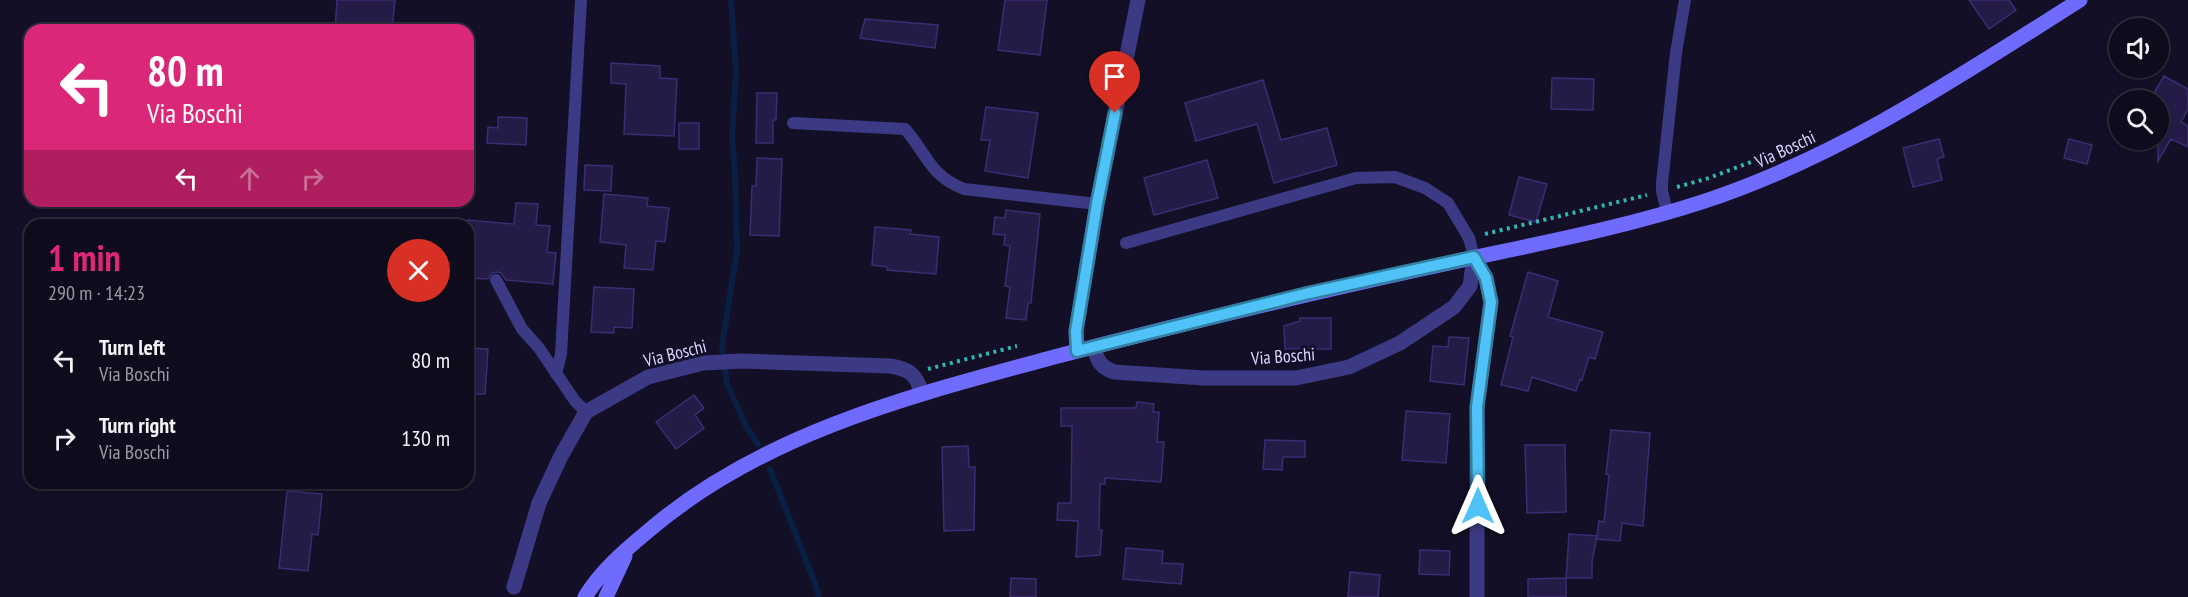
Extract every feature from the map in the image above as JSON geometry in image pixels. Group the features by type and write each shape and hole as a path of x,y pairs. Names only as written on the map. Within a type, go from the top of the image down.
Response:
{"main road":[{"name":"Via Boschi","path":"585,597 596,579 631,545 686,501 749,461 862,413 922,393 1077,351 1309,293 1576,235 1667,212 1750,186 1862,133 1923,99 2080,0"},
{"name":"Via Boschi","path":"606,597 631,545"}],"street":[{"path":"1077,351 1076,331 1097,204 1138,0"},
{"path":"1474,257 1486,278 1491,302 1477,407 1477,597"},
{"name":"Via Boschi","path":"1094,347 1097,360 1104,368 1114,372 1204,378 1296,378 1349,367 1400,343 1454,306 1470,286 1474,257"},
{"name":"Via Boschi","path":"586,412 648,377 703,363 741,361 890,366 913,374"},
{"path":"913,374 922,393"},
{"path":"514,587 539,503 561,456 586,412"}],"lane":[{"path":"556,374 561,354 581,0"},
{"path":"1667,212 1662,191 1676,53 1685,0"},
{"path":"793,123 905,129 928,164 948,182 964,189 1097,204"},
{"path":"1126,243 1356,178 1395,177 1425,188 1448,203 1469,238 1474,257"},
{"path":"496,280 522,329 575,401 586,412"}],"path":[{"path":"1469,238 1709,178 1770,154"},
{"path":"913,374 1027,344"}],"building":[{"path":"337,0 395,0 393,24 335,24"},
{"path":"1005,0 1047,0 1040,55 998,50"},
{"path":"1969,0 2009,0 2016,10 1989,29"},
{"path":"865,19 938,25 935,48 860,38"},
{"path":"611,63 660,66 660,78 677,79 674,136 624,134 626,84 611,83"},
{"path":"1552,78 1594,79 1593,110 1551,109"},
{"path":"2163,78 2168,78 2188,89 2188,109 2181,122 2188,126 2188,147 2171,139 2169,142 2169,90 2156,90"},
{"path":"1263,80 1281,140 1327,128 1337,165 1274,183 1257,124 1196,141 1185,103"},
{"path":"757,93 777,93 776,120 773,120 773,143 756,143"},
{"path":"986,107 1038,113 1028,178 985,171 990,140 981,140"},
{"path":"498,117 527,118 526,145 487,143 488,127 498,128"},
{"path":"679,123 699,123 699,149 679,149"},
{"path":"1939,139 1944,157 1937,159 1942,180 1913,187 1903,148"},
{"path":"2069,139 2092,145 2087,164 2064,158"},
{"path":"2158,150 2164,150 2158,161"},
{"path":"757,158 782,159 779,236 750,235 752,186 756,186"},
{"path":"1207,160 1218,198 1154,215 1144,178"},
{"path":"585,165 612,166 611,191 584,190"},
{"path":"1519,177 1547,184 1536,222 1509,215"},
{"path":"604,194 648,198 647,206 669,208 665,242 656,241 653,270 624,268 626,245 600,242"},
{"path":"516,203 538,204 536,225 550,226 547,252 556,253 553,284 506,280 501,273 497,272 492,273 488,279 474,278 474,221 514,224"},
{"path":"1006,210 1040,214 1031,303 1028,303 1026,320 1006,318 1010,287 1005,286 1010,246 1004,245 1005,235 993,234 995,217 1005,218"},
{"path":"875,227 911,230 910,234 939,237 936,274 887,270 887,267 872,265"},
{"path":"1528,272 1558,281 1548,317 1603,332 1595,359 1589,357 1576,391 1532,377 1528,391 1501,385 1513,337 1510,336"},
{"path":"594,287 634,289 632,328 614,327 614,333 591,332"},
{"path":"1300,318 1331,318 1331,349 1285,349 1284,326 1300,321"},
{"path":"1449,337 1469,338 1464,385 1430,381 1433,346 1448,347"},
{"path":"474,348 488,349 485,394 474,394"},
{"path":"694,395 704,408 695,415 704,428 676,449 656,422"},
{"path":"1137,402 1154,404 1153,412 1159,412 1157,442 1164,442 1161,482 1105,478 1105,484 1100,484 1099,530 1102,530 1100,555 1076,557 1078,521 1057,520 1058,503 1071,503 1072,426 1061,426 1061,408 1136,408"},
{"path":"1406,411 1450,414 1446,463 1402,460"},
{"path":"1611,430 1650,433 1643,526 1622,523 1620,541 1596,539 1592,578 1566,578 1569,534 1597,536 1599,521 1604,522"},
{"path":"1265,440 1305,441 1305,457 1283,457 1282,470 1263,469"},
{"path":"1525,445 1565,445 1566,512 1527,513"},
{"path":"968,446 969,467 975,467 974,530 944,531 942,447"},
{"path":"287,491 322,494 318,535 312,534 308,571 279,568"},
{"path":"1126,548 1163,551 1162,563 1183,564 1181,584 1123,579"},
{"path":"1420,550 1450,551 1449,575 1419,574"},
{"path":"1350,572 1380,575 1378,597 1348,597"},
{"path":"1011,578 1036,579 1036,597 1010,597"},
{"path":"1566,578 1566,597 1528,597 1528,579"}],"waterway":[{"path":"731,0 736,72 732,137 737,251 722,346 727,384 747,428 758,444"},
{"path":"770,469 819,597"}],"route":[{"path":"1115,113 1076,331 1077,351 1309,293 1474,257 1486,278 1491,302 1477,407 1478,506"}]}
